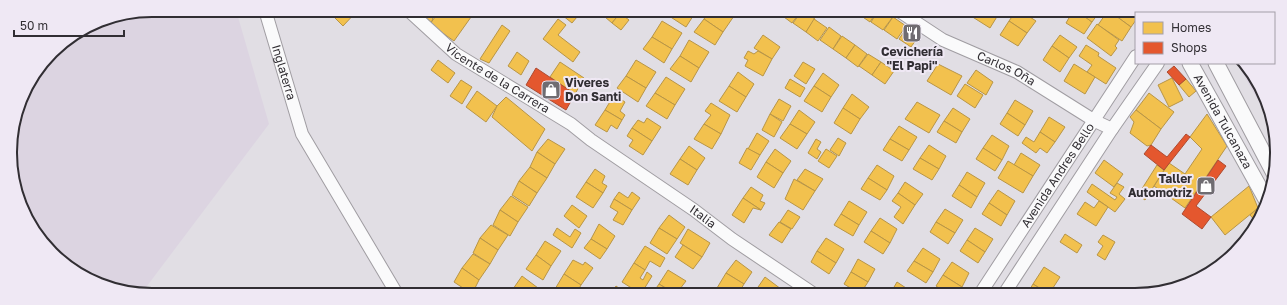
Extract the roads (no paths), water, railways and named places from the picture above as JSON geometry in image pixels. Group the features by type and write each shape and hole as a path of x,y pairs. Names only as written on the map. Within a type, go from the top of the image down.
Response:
{"street":[{"name":"Inglaterra","path":"267,17 302,134 393,288"},
{"name":"Vicente de la Carrera","path":"416,17 456,54 571,124 592,140"},
{"name":"Carlos Oña","path":"908,17 942,40 1017,72 1095,121 1112,129"},
{"name":"Avenida Andres Bello","path":"984,288 1095,121 1135,58"},
{"name":"Avenida Andres Bello","path":"1008,288 1112,129 1157,64"},
{"name":"Avenida Tulcanaza","path":"1191,64 1263,194"},
{"name":"Avenida Tulcanaza","path":"1217,64 1270,165"},
{"name":"Italia","path":"592,140 694,210 732,239 805,288"}],"place":[{"name":"Cevichería \"El Papi\"","path":"912,33"},
{"name":"Viveres Don Santi","path":"551,90"},
{"name":"Taller Automotriz","path":"1206,186"}]}
